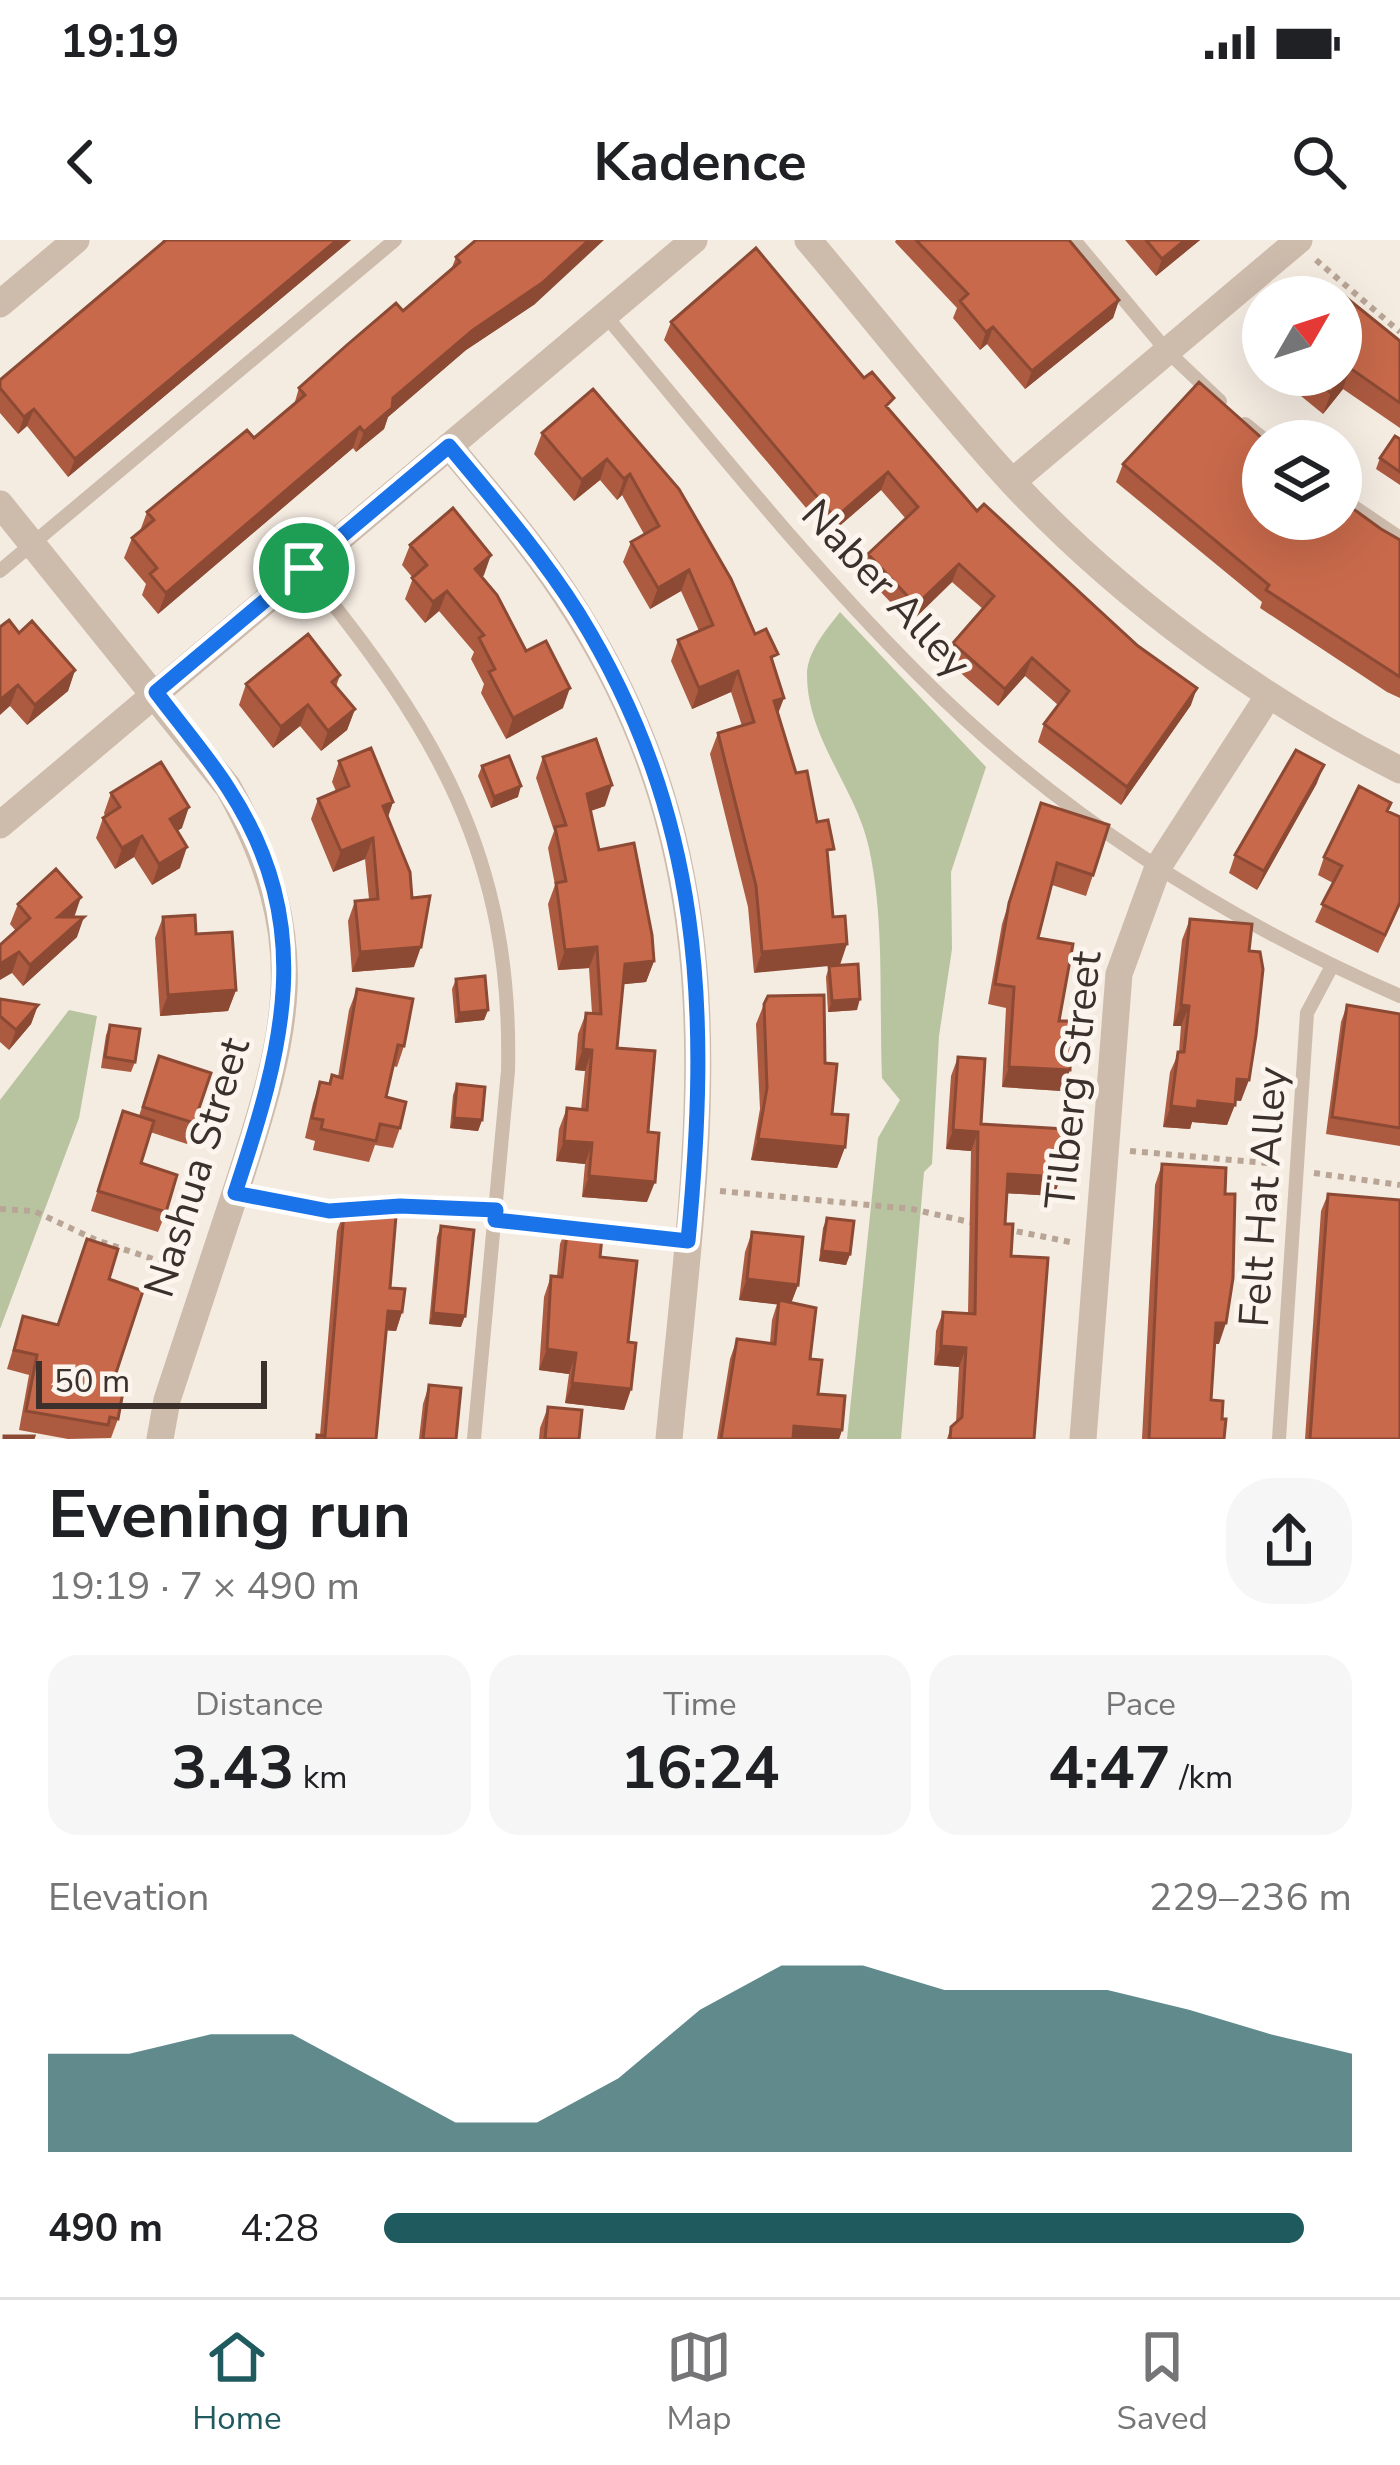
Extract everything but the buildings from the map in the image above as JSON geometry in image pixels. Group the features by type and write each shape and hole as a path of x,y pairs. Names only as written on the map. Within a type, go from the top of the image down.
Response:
{"street":[{"path":"0,304 76,240"},
{"path":"0,825 694,240"},
{"path":"808,240 1012,482 1170,625 1269,695 1400,770"},
{"path":"1012,482 1167,351 1308,250"},
{"path":"449,446 538,554 579,615 614,679 668,815 697,959 702,1047 669,1439"},
{"name":"Nashua Street","path":"0,504 228,787 255,835 283,934 282,1038 160,1439"},
{"name":"Tilberg Street","path":"1083,1439 1119,974 1158,867 1269,695"}],"lane":[{"path":"0,571 394,240"},
{"path":"1074,240 1167,351 1243,420"},
{"name":"Naber Alley","path":"605,315 840,593 920,676 1037,779 1158,867"},
{"path":"1362,512 1400,538"},
{"path":"304,568 381,663 447,771 484,872 504,960 509,1011 473,1439"},
{"path":"1158,867 1331,966 1400,996"},
{"name":"Felt Hat Alley","path":"1279,1439 1307,1013 1331,966"}],"path":[{"path":"1308,250 1400,332"},
{"path":"1103,1148 1296,1166 1400,1185"},
{"path":"693,1189 912,1209 1096,1247"},
{"path":"235,1193 329,1211 400,1206 688,1241"},
{"path":"0,1209 34,1211 96,1240 207,1276"}],"green space":[{"path":"840,612 986,767 951,872 952,949 939,1036 932,1164 924,1172 901,1439 847,1439 878,1138 900,1100 882,1078 879,933 869,848 809,699 810,659"},
{"path":"69,1010 97,1016 79,1118 0,1329 0,1100"}],"route":[{"path":"449,446 538,554 579,615 644,746 668,815 685,886 697,959 702,1047 688,1241 495,1220 496,1210 400,1206 329,1211 235,1193 282,1038 283,934 255,835 228,787 156,692 304,568 449,446"}]}
